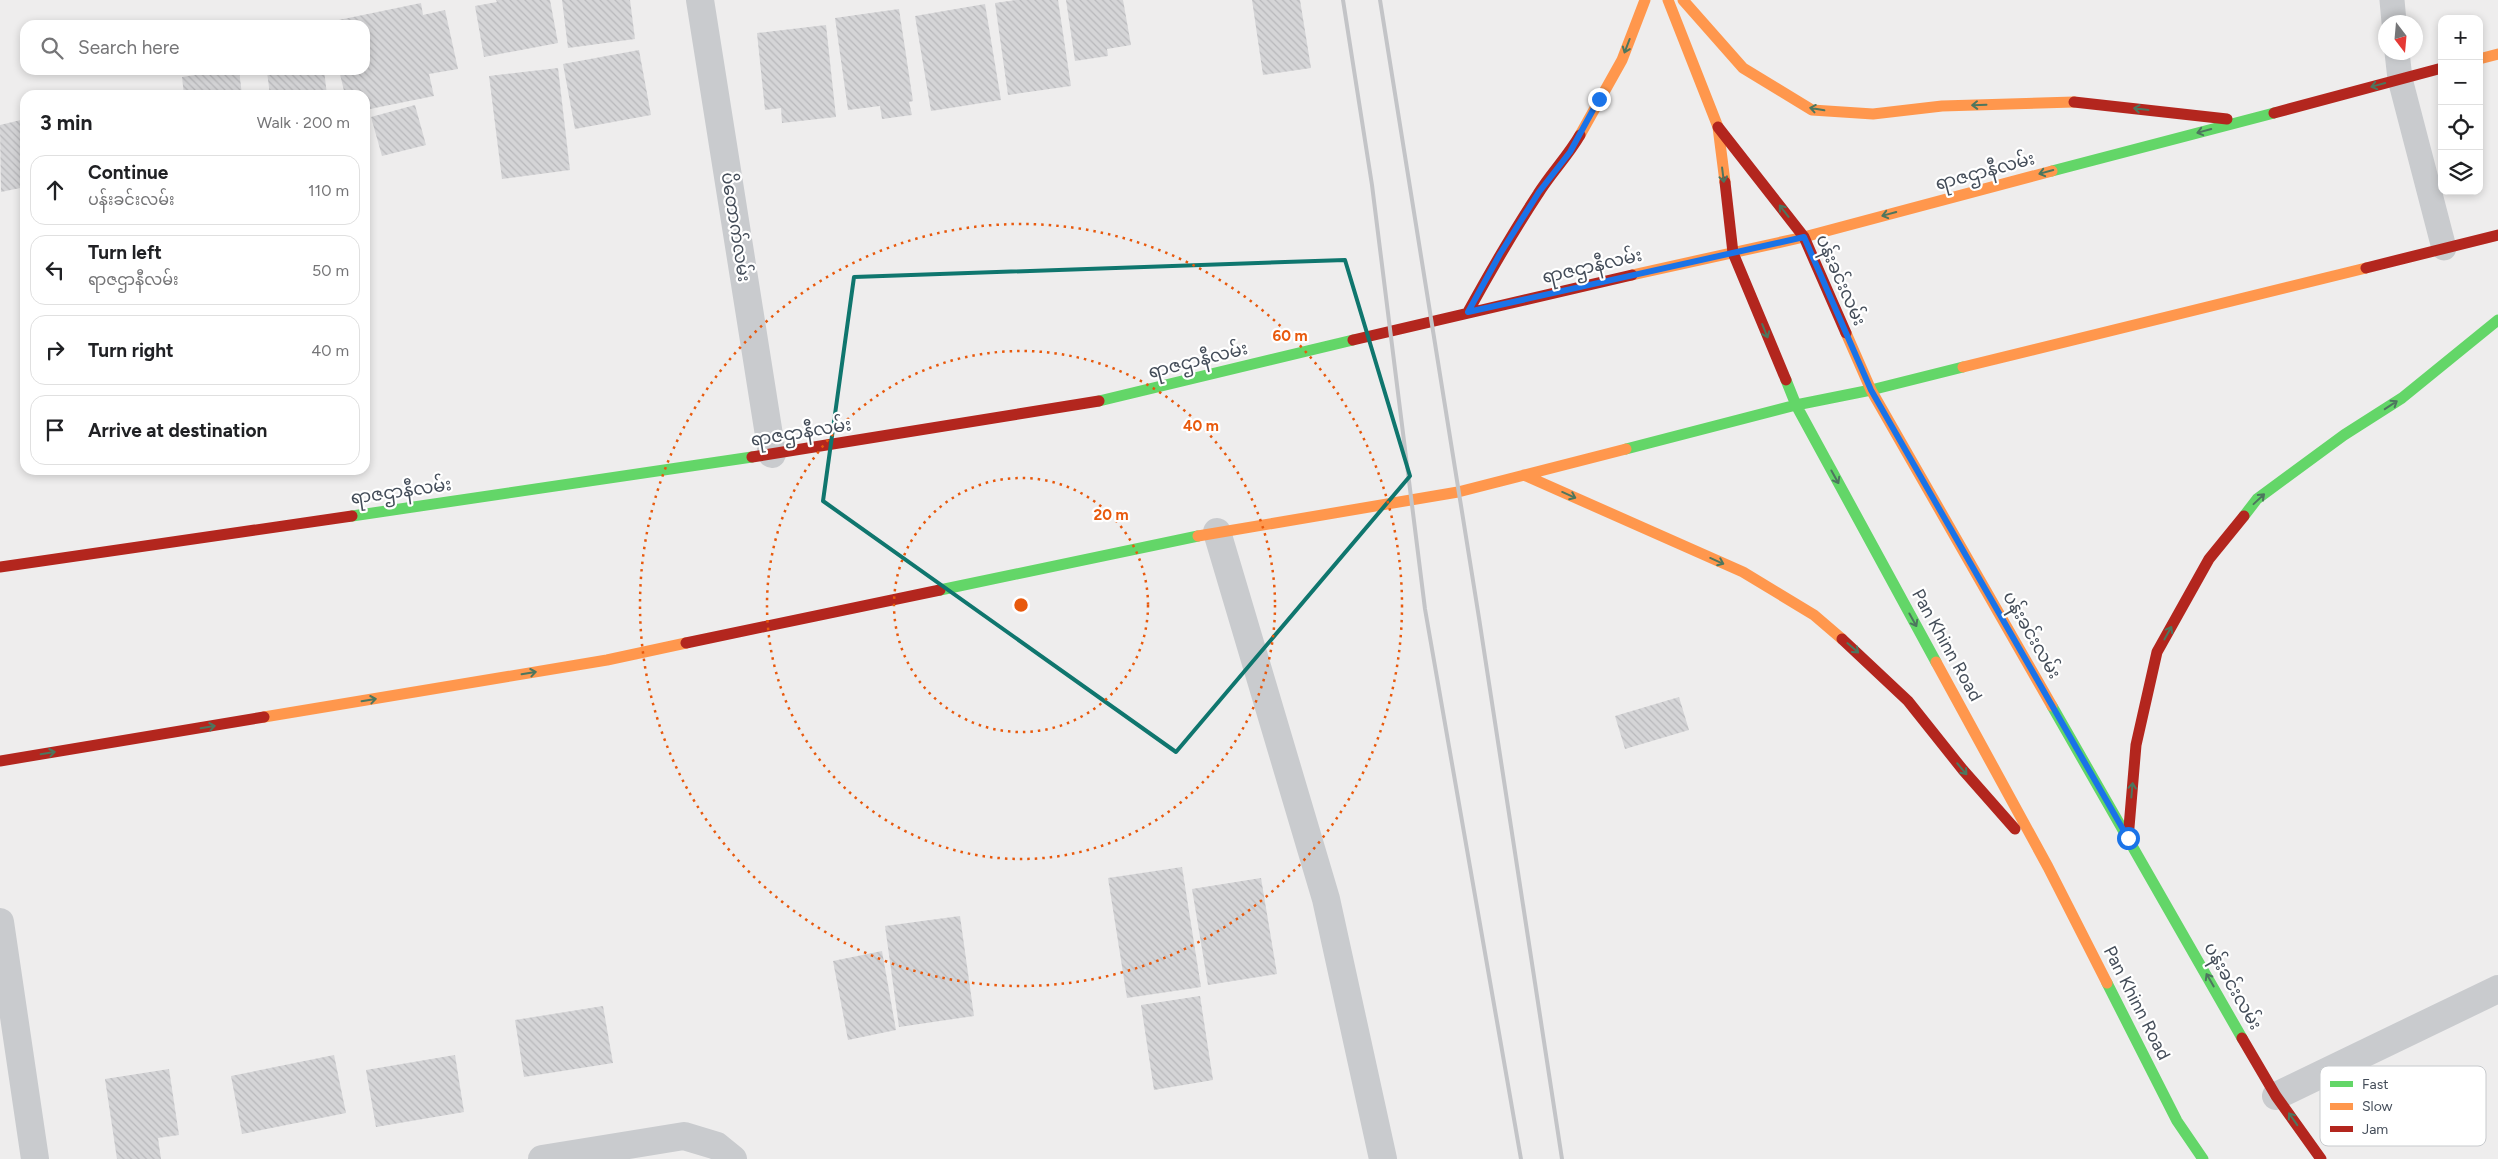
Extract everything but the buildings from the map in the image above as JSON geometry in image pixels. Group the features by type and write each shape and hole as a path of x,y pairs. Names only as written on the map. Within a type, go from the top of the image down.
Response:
{"main road":[{"path":"1468,312 1510,238 1539,192 1570,152 1622,60 1645,0"},
{"path":"1668,0 1718,127"},
{"path":"1682,0 1743,68 1812,110 1873,114 1942,106 2080,102 2241,121"},
{"path":"2483,58 2498,54"},
{"name":"ရာဇဌာနီလမ်း","path":"0,567 772,454 1116,398 1468,312 1804,237 2438,69"},
{"name":"ပန်းခင်းလမ်း","path":"1718,127 1804,237 1871,390 2276,1096 2321,1159"},
{"name":"Pan Khinn Road","path":"1718,127 1733,253 1796,405 2048,867 2177,1121 2203,1159"},
{"path":"0,761 607,660 1217,532 1412,501 1524,475 1796,405 1871,390 2498,235"},
{"path":"2128,838 2136,745 2157,652 2209,559 2257,499 2344,435 2402,398 2498,320"},
{"path":"1524,475 1743,572 1814,615 1862,656 1908,701 1963,770 2048,867"}],"street":[{"name":"ပိတောက်လမ်း","path":"700,0 772,454"},
{"path":"1217,532 1326,899 1382,1159"},
{"path":"0,922 35,1159"},
{"path":"2338,1066 2498,989"},
{"path":"2276,1096 2320,1075"},
{"path":"542,1159 684,1136 717,1146 733,1159"}],"lane":[{"path":"2392,0 2393,15"},
{"path":"2398,60 2400,79 2444,248"}],"highlighted area":[{"path":"1345,260 1410,476 1176,752 823,501 854,277"}],"railway":[{"path":"1343,0 1372,185 1425,609 1521,1159"},
{"path":"1380,0 1479,618 1562,1159"}],"traffic: fast":[{"path":"2052,171 2274,113"},
{"path":"2244,516 2257,499 2344,435 2402,398 2498,320"},
{"path":"1099,401 1353,340"},
{"path":"1626,449 1796,405 1871,390 1963,367"},
{"path":"1786,380 1796,405 1936,662"},
{"path":"352,516 752,457"},
{"path":"940,590 1198,536"},
{"path":"2052,706 2242,1038"},
{"path":"2107,983 2177,1121 2203,1159"}],"traffic: slow":[{"path":"1580,135 1622,60 1645,0"},
{"path":"1668,0 1718,127 1725,182"},
{"path":"1683,0 1743,68 1812,110 1873,114 1942,106 2074,102"},
{"path":"2483,58 2498,54"},
{"path":"1632,275 1804,237 2052,171"},
{"path":"1963,367 2366,268"},
{"path":"1846,333 1871,390 2052,706"},
{"path":"1198,536 1458,492 1626,449"},
{"path":"1524,475 1743,572 1814,615 1842,639"},
{"path":"264,717 607,660 686,643"},
{"path":"1936,662 2048,867 2107,983"}],"traffic: jam":[{"path":"2274,113 2438,69"},
{"path":"2074,102 2227,119"},
{"path":"1718,127 1804,237 1846,333"},
{"path":"1468,312 1529,208 1580,135"},
{"path":"1725,182 1733,253 1786,380"},
{"path":"2366,268 2498,235"},
{"path":"1353,340 1632,275"},
{"path":"752,457 1099,401"},
{"path":"0,567 352,516"},
{"path":"2128,839 2136,745 2157,652 2209,559 2244,516"},
{"path":"686,643 940,590"},
{"path":"1842,639 1908,701 1963,770 2015,829"},
{"path":"0,761 264,717"},
{"path":"2242,1038 2276,1096 2321,1159"}],"route":[{"path":"1599,99 1570,152 1539,192 1500,254 1468,312 1804,237 1871,390 2128,838"}]}
